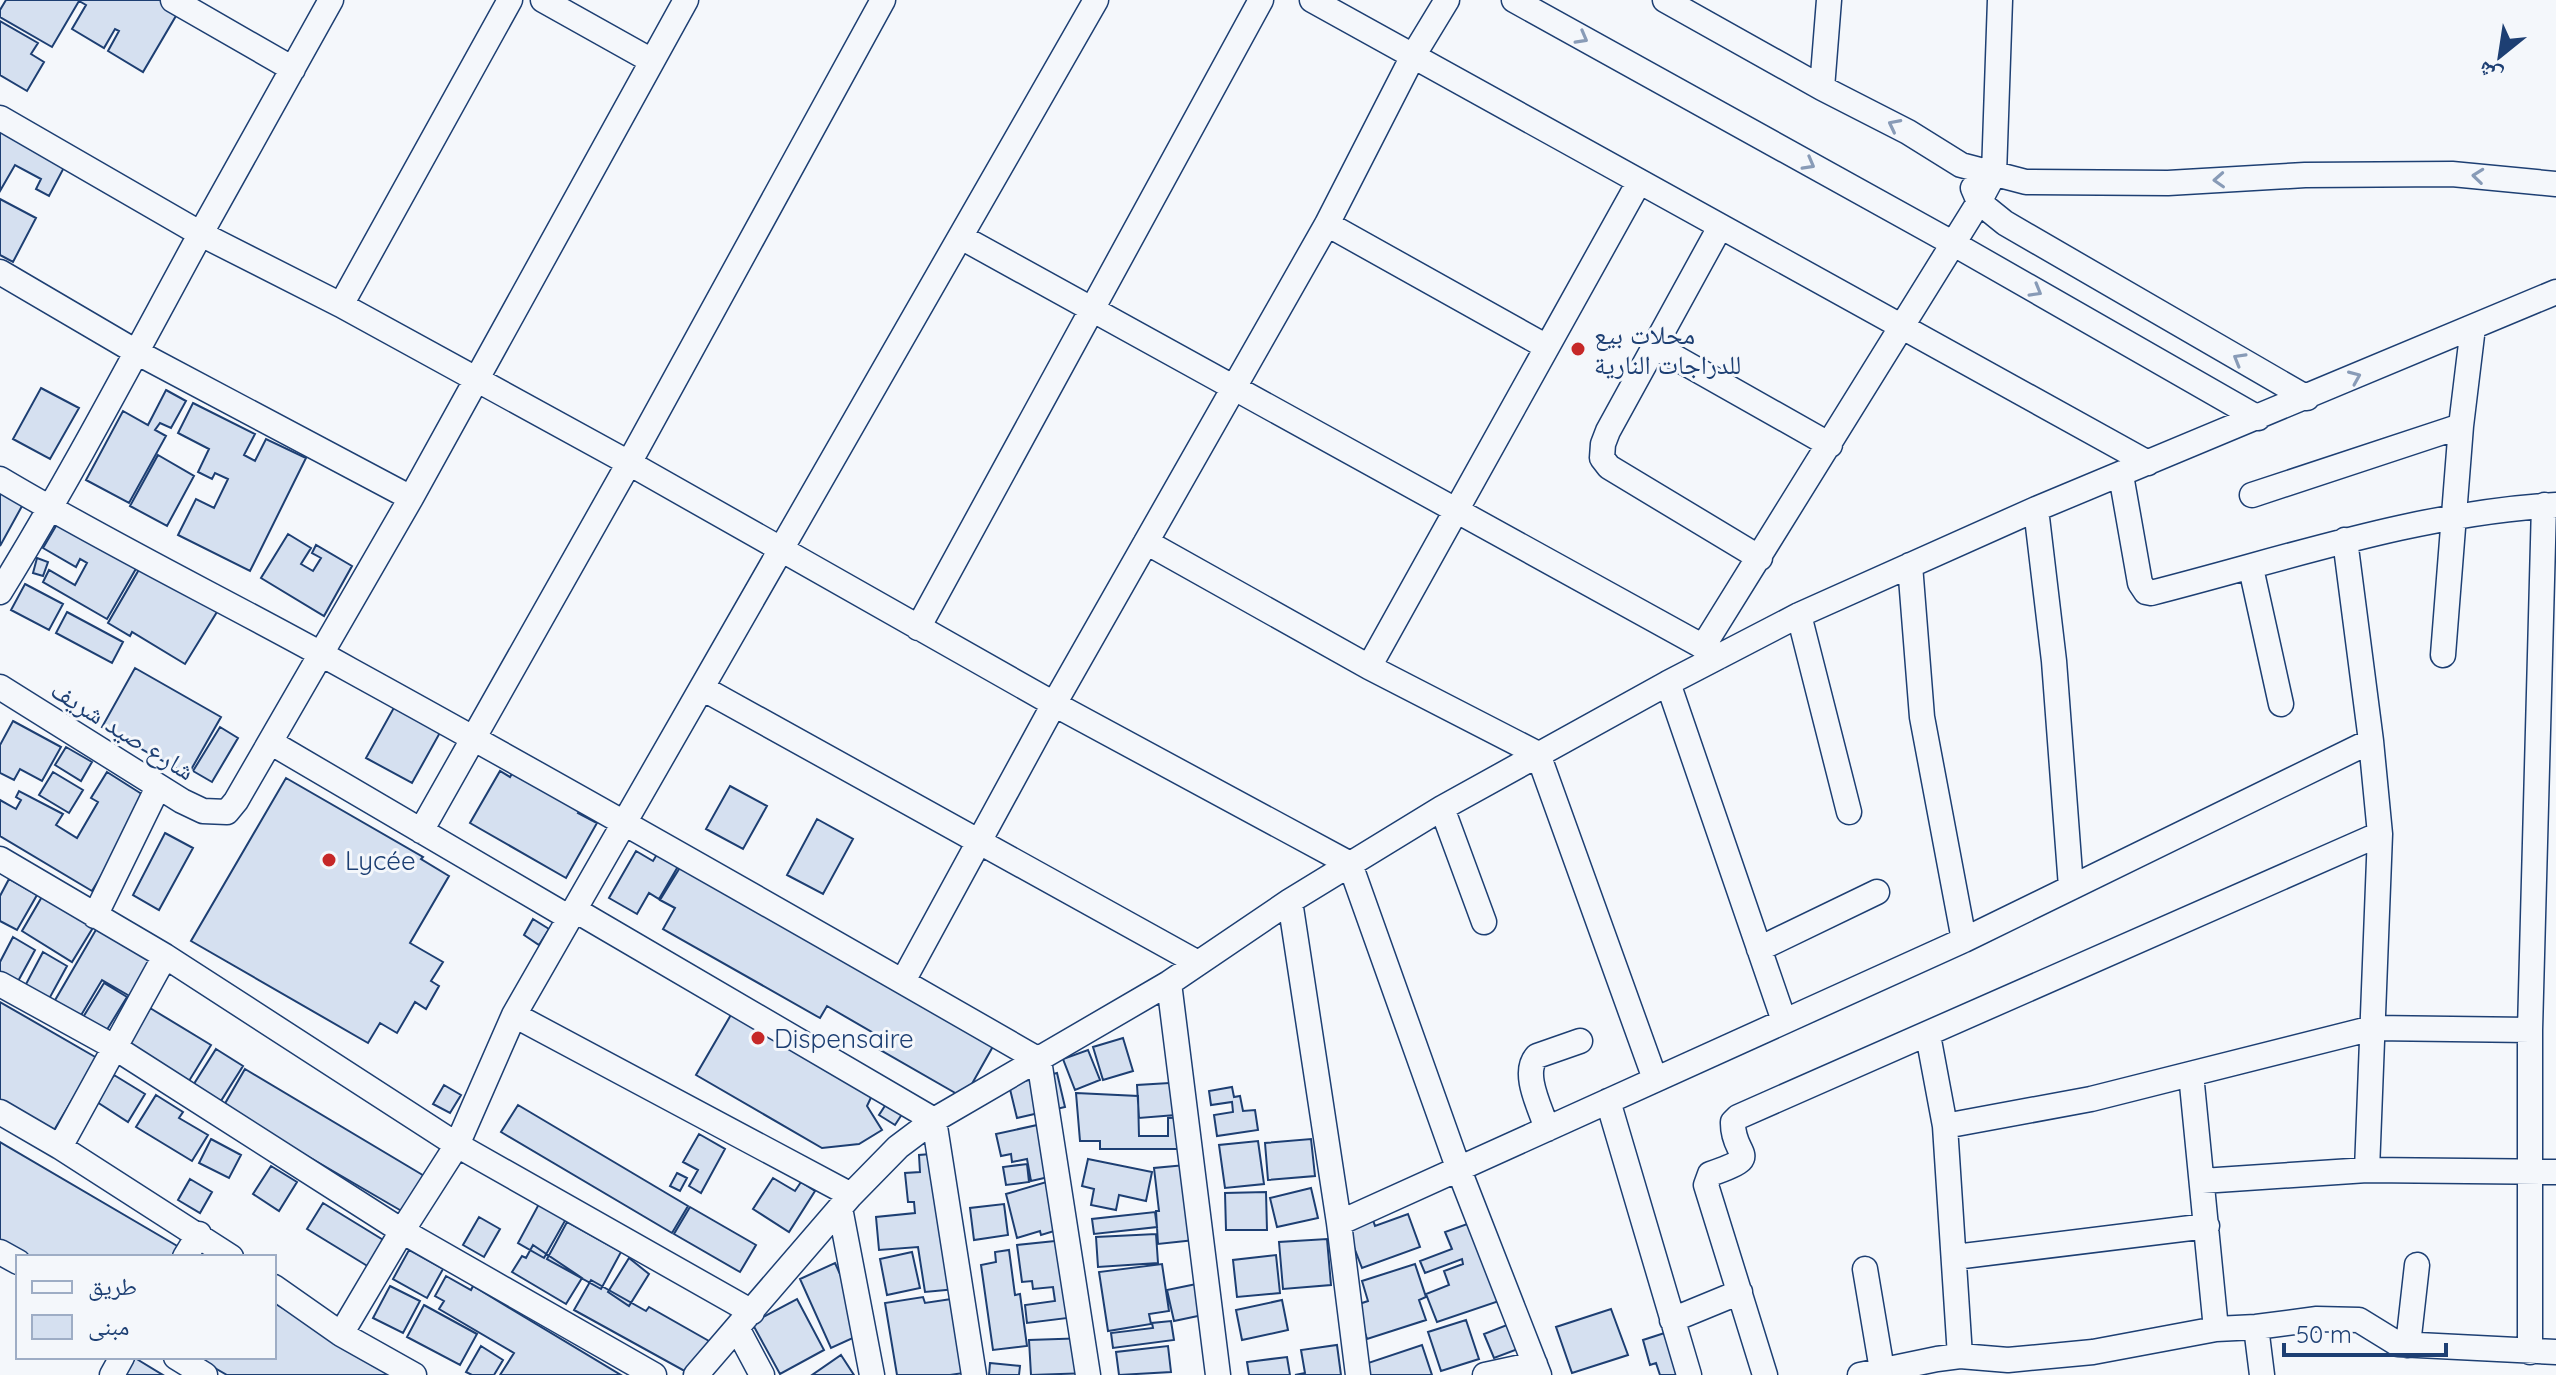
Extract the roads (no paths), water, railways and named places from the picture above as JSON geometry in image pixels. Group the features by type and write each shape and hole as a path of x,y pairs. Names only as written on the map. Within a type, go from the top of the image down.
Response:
{"street":[{"path":"173,0 293,69"},
{"path":"0,592 51,509 331,0"},
{"path":"341,305 510,0"},
{"path":"543,0 652,61"},
{"name":"شارع صيد شريف","path":"0,687 158,787 203,811 227,812 411,498 686,0"},
{"path":"421,831 629,463 883,0"},
{"path":"341,1334 457,1145 514,1015 1096,0"},
{"path":"918,628 1261,0"},
{"path":"1312,0 2148,463"},
{"path":"903,981 1054,704 1327,224 1413,56 1447,0"},
{"path":"1514,0 1954,244 2258,418"},
{"path":"1665,0 1908,132 1961,165 2026,182 2101,184 2305,175 2452,174 2556,184"},
{"path":"1822,88 1829,0"},
{"path":"1712,651 1760,558 1994,174 2000,0"},
{"path":"0,118 201,234 341,305 629,463 1054,704 1350,864 1459,1170 1537,1369 1485,1375"},
{"path":"1961,165 1979,202 2005,223 2307,398"},
{"path":"1369,667 1639,182"},
{"path":"1327,224 1547,347"},
{"path":"1720,227 1608,431 1602,458 1609,467 1760,558"},
{"path":"961,237 1712,651"},
{"path":"0,272 138,353 411,498"},
{"path":"696,1375 845,1201 898,1147 934,1120 1169,983 1290,901 1442,808 1668,683 1712,651 2036,509 2556,292"},
{"path":"2443,655 2461,426 2473,327"},
{"path":"1655,346 1830,445"},
{"path":"2252,495 2461,426"},
{"path":"2121,475 2140,583 2146,592 2151,593 2345,540 2453,516 2550,505 2530,1030 2530,1352"},
{"path":"0,479 625,822 1039,1060"},
{"path":"2036,509 2054,661 2071,887"},
{"path":"2345,540 2380,834 2367,1170"},
{"path":"1146,542 1369,667 1538,754 1655,1079"},
{"path":"1910,565 1922,717 1964,940"},
{"path":"2251,568 2281,704"},
{"path":"1799,615 1849,812"},
{"path":"1668,683 1784,1021"},
{"path":"702,688 1198,963"},
{"path":"1339,1223 1964,940 2371,741"},
{"path":"270,742 421,831 934,1120"},
{"path":"95,916 158,787"},
{"path":"1442,808 1484,922"},
{"path":"1765,1375 1706,1185 1710,1174 1737,1165 1743,1159 1744,1153 1732,1127 1733,1122 2380,834"},
{"path":"0,859 165,956 457,1145 744,1320 762,1375"},
{"path":"1759,949 1877,892"},
{"path":"1290,901 1339,1223 1358,1375"},
{"path":"60,1147 165,956"},
{"path":"1169,983 1218,1375"},
{"path":"0,984 114,1047 402,1231 654,1375"},
{"path":"514,1015 845,1201"},
{"path":"1945,1126 2091,1099 2373,1028 2530,1030"},
{"path":"1928,1035 1945,1126 1960,1356"},
{"path":"1547,1129 1530,1066 1537,1056 1580,1041"},
{"path":"1039,1060 1088,1375"},
{"path":"2191,1074 2216,1329"},
{"path":"1608,1101 1689,1375"},
{"path":"0,1112 228,1255"},
{"path":"934,1120 974,1375"},
{"path":"2202,1181 2367,1170 2556,1172"},
{"path":"845,1201 872,1375"},
{"path":"1955,1257 2207,1226"},
{"path":"186,1255 199,1234"},
{"path":"2408,1345 2417,1265"},
{"path":"1865,1269 1868,1374 1960,1356 2010,1367 2216,1329 2345,1318 2359,1320 2386,1339 2408,1345 2556,1352"},
{"path":"276,1288 341,1334 414,1375"},
{"path":"1672,1320 1740,1292"},
{"path":"2256,1327 2262,1375"},
{"path":"179,1359 205,1375"}],"place":[{"name":"محلات بيع للدراجات النارية","path":"1578,349"},
{"name":"Lycée","path":"329,860"},
{"name":"Dispensaire","path":"758,1038"}]}
